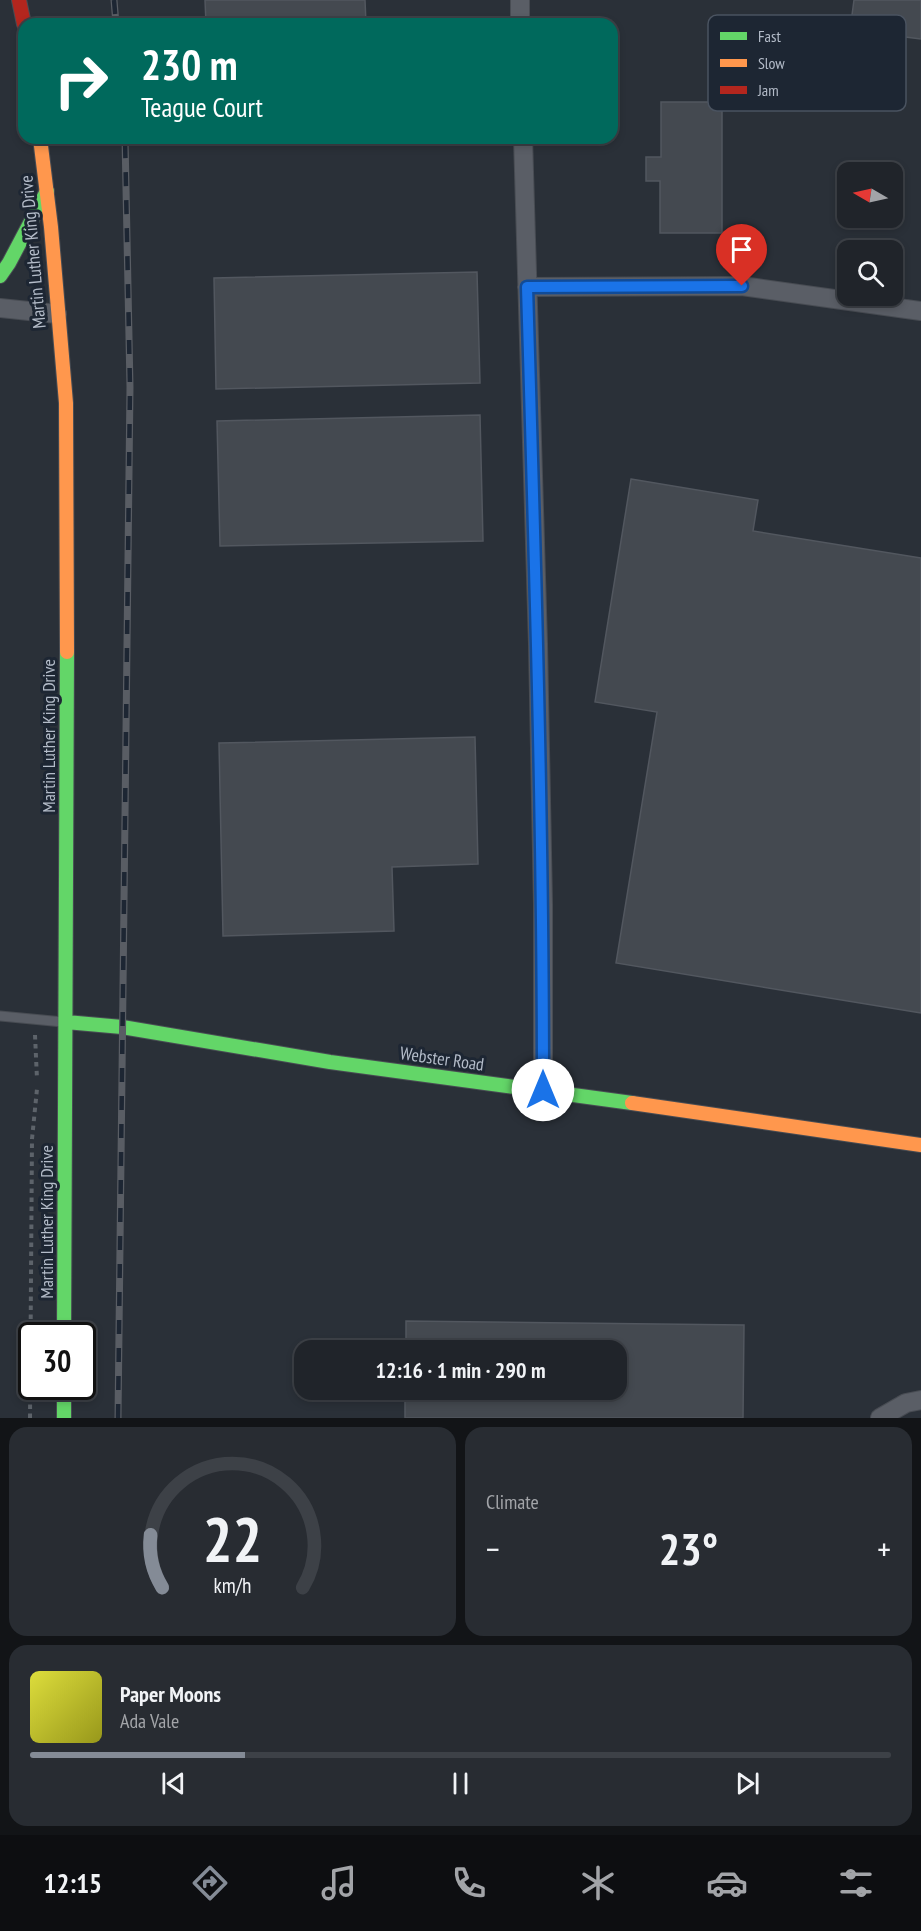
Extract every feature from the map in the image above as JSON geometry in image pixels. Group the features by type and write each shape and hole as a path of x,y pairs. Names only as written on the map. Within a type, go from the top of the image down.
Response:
{"main road":[{"path":"19,0 23,18"},
{"name":"Martin Luther King Drive","path":"41,144 47,191 66,415 68,773 64,1322"},
{"path":"0,276 47,191"},
{"name":"Webster Road","path":"66,1022 122,1027 330,1062 543,1090 921,1145"},
{"path":"64,1400 64,1418"}],"street":[{"path":"520,0 520,18"},
{"path":"523,144 539,656 543,1090"},
{"path":"527,287 742,286 921,310"},
{"path":"0,309 57,314"},
{"path":"880,1418 906,1403 921,1400"}],"lane":[{"path":"0,1016 66,1022"}],"path":[{"path":"30,1418 32,1139 38,1086 35,1020"}],"building":[{"path":"205,0 365,0 366,18 206,18"},
{"path":"854,0 921,0 921,39 906,37 906,15 852,15"},
{"path":"661,102 708,102 708,111 722,111 722,233 660,233 660,181 646,181 646,157 661,157"},
{"path":"477,272 480,383 216,389 214,278"},
{"path":"480,415 483,541 220,546 217,421"},
{"path":"631,479 758,500 753,531 921,558 921,1013 616,963 657,712 595,702"},
{"path":"475,737 478,864 392,867 394,931 223,936 219,743"},
{"path":"406,1321 744,1325 743,1418 405,1418 405,1400 627,1400 627,1340 406,1340"}],"railway":[{"path":"114,0 116,18"},
{"path":"118,1418 130,387 125,144"}],"traffic: fast":[{"path":"0,276 47,191"},
{"path":"64,1322 67,652"},
{"path":"66,1022 122,1027 330,1062 632,1103"},
{"path":"64,1400 64,1418"}],"traffic: slow":[{"path":"41,144 51,227 66,403 67,652"},
{"path":"632,1103 921,1145"}],"traffic: jam":[{"path":"19,0 23,18"}],"route":[{"path":"543,1090 543,905 538,644 527,287 742,286"}]}
